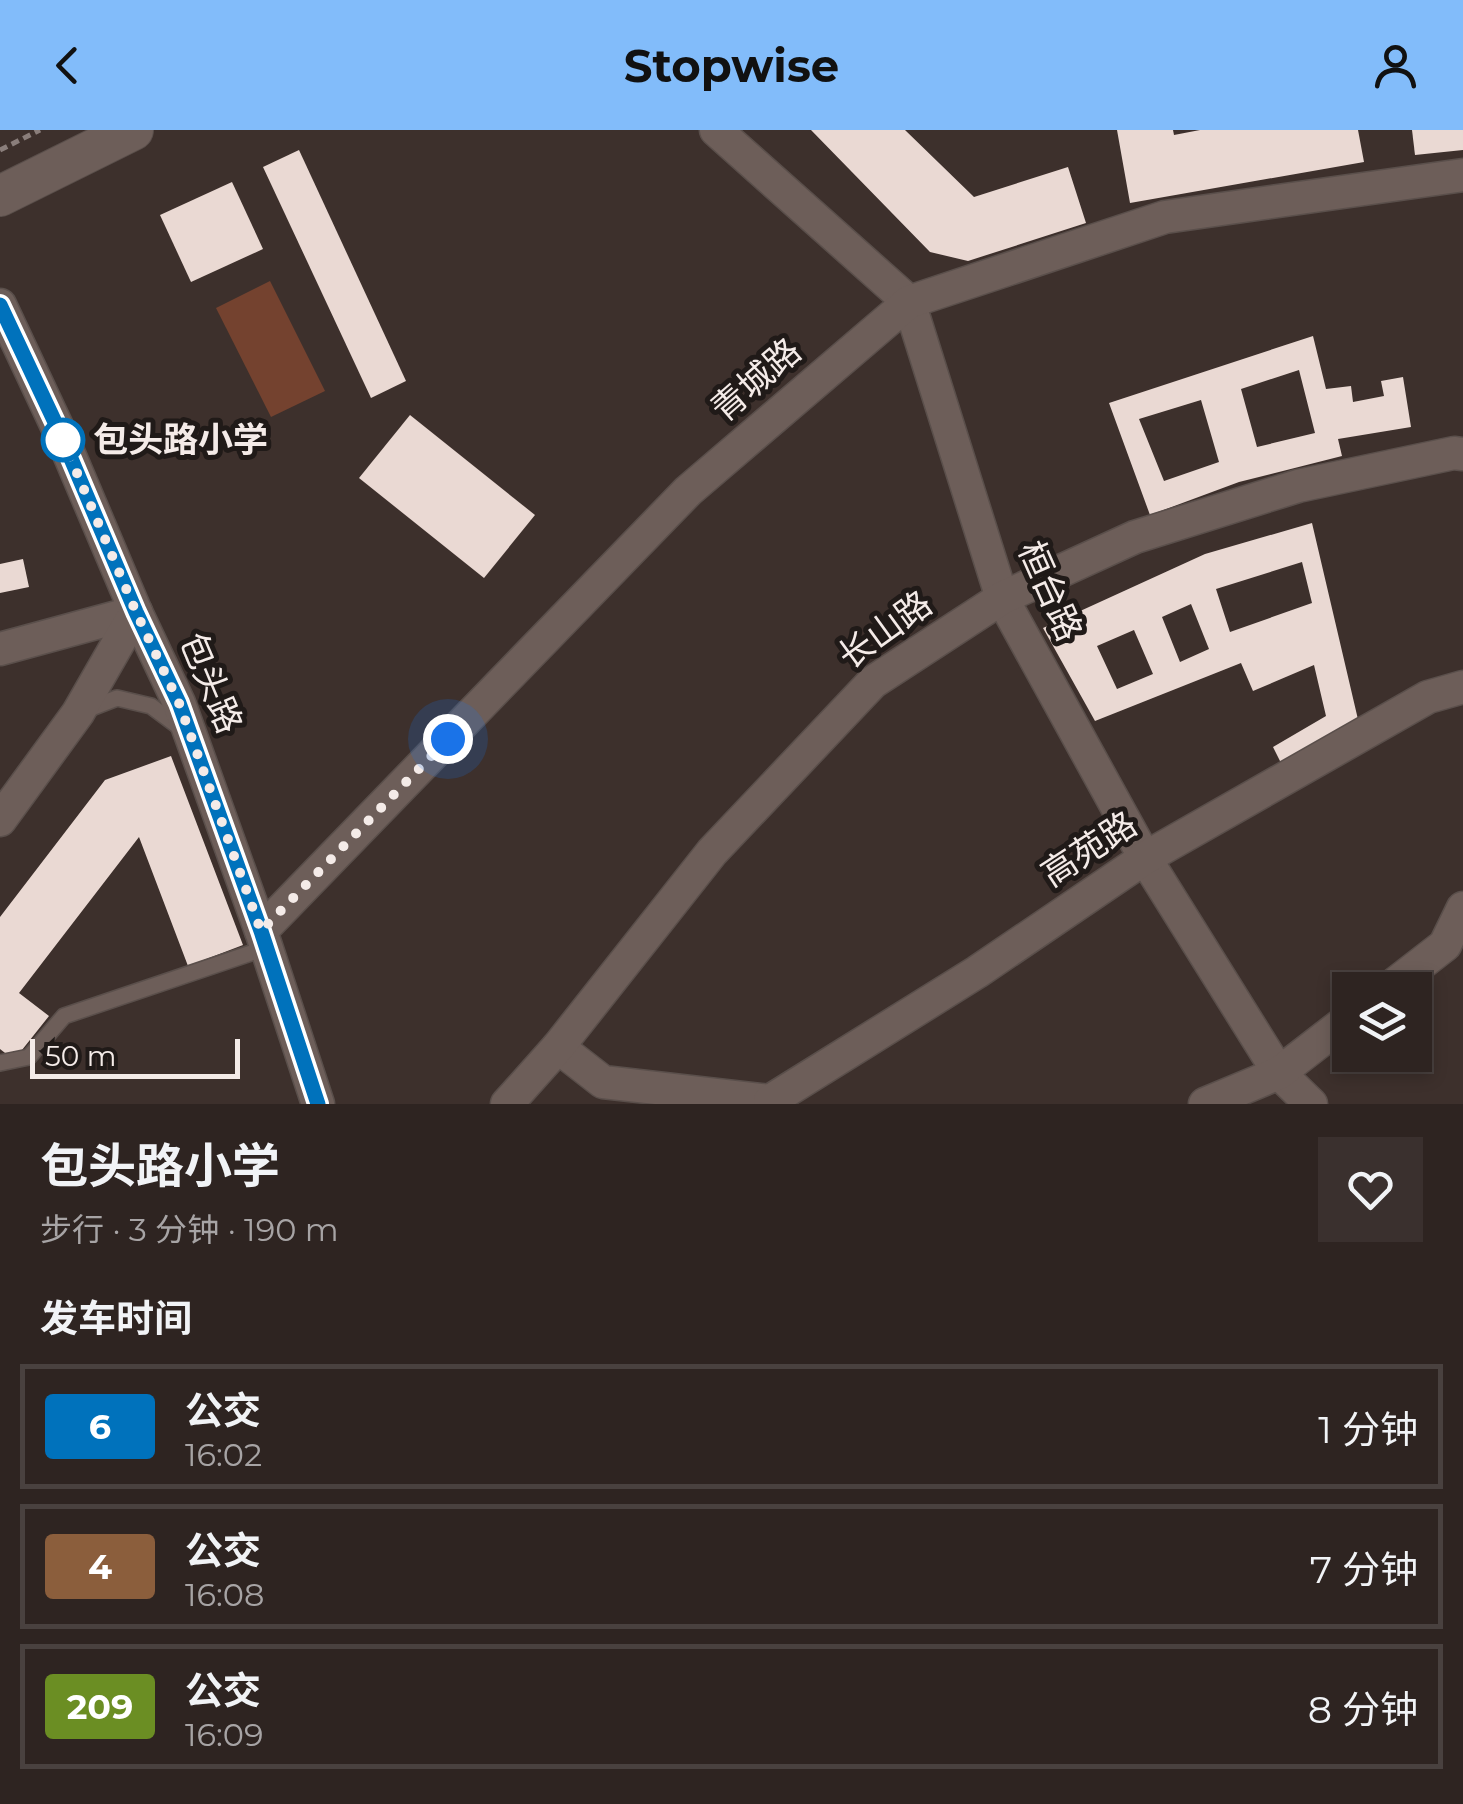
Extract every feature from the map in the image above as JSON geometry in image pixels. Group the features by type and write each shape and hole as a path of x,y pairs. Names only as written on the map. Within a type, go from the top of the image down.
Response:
{"street":[{"path":"0,196 133,130"},
{"path":"716,130 908,302"},
{"name":"青城路","path":"264,940 688,491 908,302 1165,217 1463,176"},
{"name":"桓台路","path":"908,302 1002,598 1146,858 1279,1073 1311,1104"},
{"name":"包头路","path":"0,305 179,703 318,1104"},
{"name":"长山路","path":"508,1104 712,852 872,682 1002,598 1135,537 1298,486 1463,454"},
{"path":"0,649 136,612"},
{"path":"0,820 78,713 136,612"},
{"name":"高苑路","path":"558,1047 603,1082 772,1103 1146,858 1428,697 1463,686"},
{"path":"1410,972 1445,945 1463,908"},
{"path":"1205,1104 1279,1073 1332,1032"}],"lane":[{"path":"78,713 118,698 151,706 190,736"},
{"path":"0,1063 29,1057 64,1016 264,940"}],"path":[{"path":"0,150 40,130"}],"shaded area":[{"path":"270,281 325,391 271,417 216,308"}],"building":[{"path":"811,130 905,130 974,197 1068,167 1086,223 968,261 930,252"},
{"path":"1117,130 1173,130 1174,135 1200,130 1358,130 1364,162 1130,203"},
{"path":"1412,130 1463,130 1463,150 1415,155"},
{"path":"299,150 406,381 371,398 263,167"},
{"path":"232,182 263,249 191,282 160,215"},
{"path":"1313,336 1326,389 1351,386 1353,402 1384,396 1381,381 1403,377 1411,427 1338,439 1342,456 1239,482 1150,515 1109,403","holes":["1299,370 1315,433 1257,447 1241,389","1201,400 1219,462 1164,481 1139,419"]},
{"path":"410,415 535,515 484,578 359,478"},
{"path":"1312,523 1360,728 1286,773 1273,747 1326,716 1314,665 1253,691 1241,663 1095,721 1043,628 1205,554","holes":["1302,562 1312,603 1230,632 1216,589","1191,604 1209,649 1180,662 1162,617","1134,630 1153,674 1117,689 1097,646"]},
{"path":"23,559 29,587 0,593 0,564"},
{"path":"171,756 243,945 188,966 139,837 19,993 49,1016 14,1060 0,1049 0,917 105,780"}],"bus line":[{"name":"6","path":"0,305 179,703 318,1104"}],"place":[{"name":"包头路小学","path":"63,440"}],"route":[{"path":"63,440 179,703 261,931 448,739"}]}
